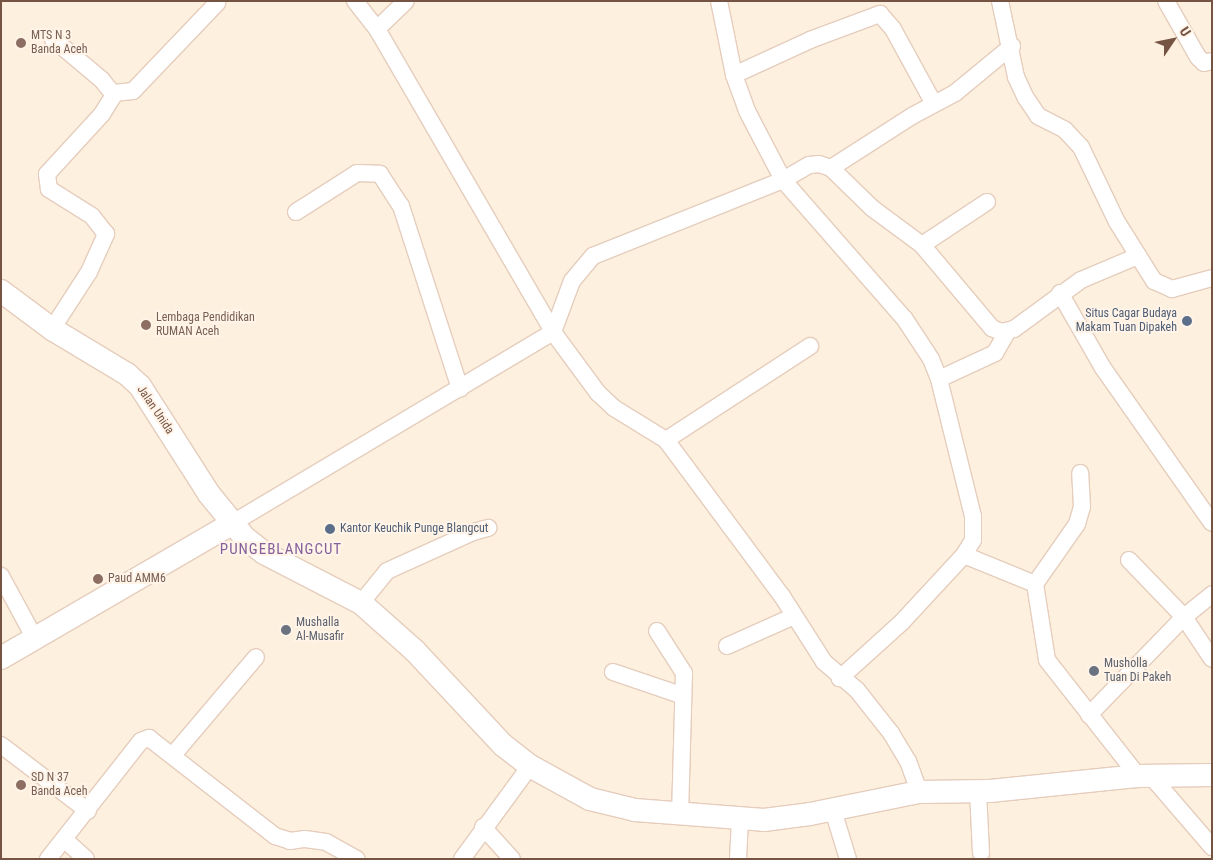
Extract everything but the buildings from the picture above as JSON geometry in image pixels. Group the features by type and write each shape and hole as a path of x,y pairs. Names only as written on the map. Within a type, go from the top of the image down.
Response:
{"street":[{"path":"355,1 377,29 553,332 598,393 614,408 666,440 794,616 824,662 870,704 891,733 908,761 919,792"},
{"path":"377,29 406,1"},
{"path":"720,1 734,75 747,111 783,180 904,318 931,359 939,379 975,528 973,540 964,555 902,622 840,678"},
{"path":"1000,1 1012,46 1016,77 1031,108 1038,116 1065,130 1081,147 1117,222 1154,281 1168,289 1212,278"},
{"path":"1166,1 1198,58 1204,62 1212,61"},
{"path":"53,39 114,92 134,91 217,3"},
{"path":"734,75 810,40 880,14 893,30 934,104"},
{"path":"831,168 965,86 1012,46"},
{"path":"52,329 89,272 106,234 92,216 49,189 47,174 102,114 114,98 114,92"},
{"path":"1,658 460,389 553,332 572,281 593,256 783,180 815,164 831,168 872,208 922,245 992,328 1007,332"},
{"path":"296,212 357,173 380,174 401,206 460,389"},
{"path":"922,245 987,202"},
{"path":"939,379 995,353 1007,332 1081,280 1138,256"},
{"name":"Jalan Unida","path":"1,291 52,329 127,374 140,386 231,524 264,554 331,585 361,603 416,651 503,745 530,766 590,799 618,808 680,815 786,818 919,792 978,791 1144,776 1212,775"},
{"path":"1060,293 1103,368 1212,523"},
{"path":"666,440 810,346"},
{"path":"1080,473 1082,507 1078,524 1035,584 1047,660 1089,716 1212,847"},
{"path":"361,603 387,571 473,532 488,528"},
{"path":"964,555 1035,584"},
{"path":"1130,560 1184,617 1212,659"},
{"path":"1,576 35,639"},
{"path":"1089,716 1184,617 1212,594"},
{"path":"727,646 794,616"},
{"path":"657,631 684,673 681,695 680,815"},
{"path":"173,755 256,657"},
{"path":"613,672 681,695"},
{"path":"48,859 145,738 155,741 280,840 326,842 357,859"},
{"path":"1,745 88,811"},
{"path":"462,859 483,827 530,766"},
{"path":"978,791 981,853"},
{"path":"832,808 848,859"},
{"path":"738,859 740,818"},
{"path":"483,827 512,859"},
{"path":"65,840 86,859"}],"place":[{"name":"MTS N 3 Banda Aceh","path":"21,43"},
{"name":"Situs Cagar Budaya Makam Tuan Dipakeh","path":"1187,321"},
{"name":"Lembaga Pendidikan RUMAN Aceh","path":"146,325"},
{"name":"Kantor Keuchik Punge Blangcut","path":"330,529"},
{"name":"Paud AMM6","path":"98,579"},
{"name":"Mushalla Al-Musafir","path":"286,630"},
{"name":"Musholla Tuan Di Pakeh","path":"1094,671"},
{"name":"SD N 37 Banda Aceh","path":"21,785"}],"district":[{"name":"PUNGEBLANGCUT","path":"281,550"}]}
